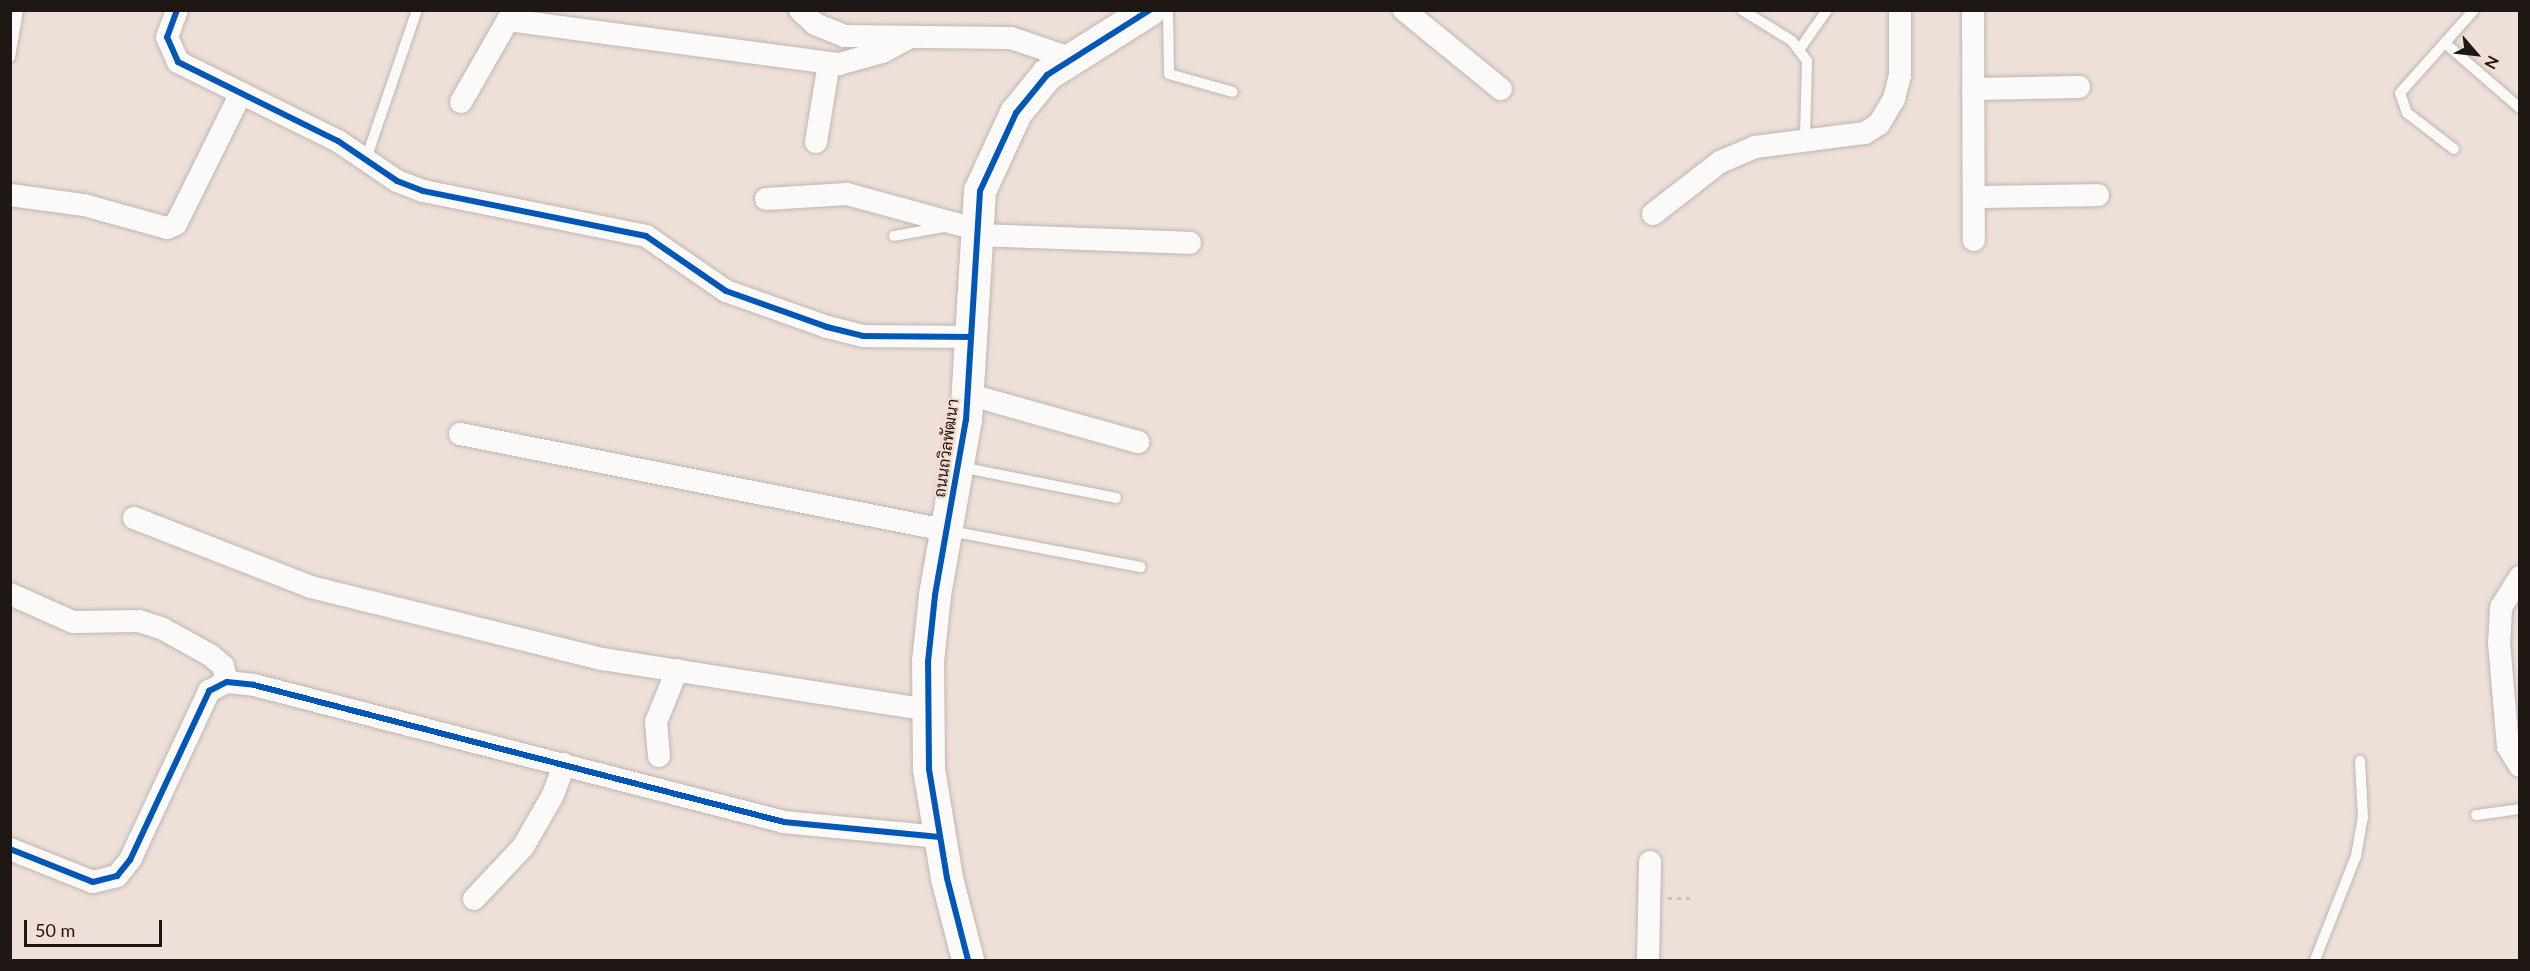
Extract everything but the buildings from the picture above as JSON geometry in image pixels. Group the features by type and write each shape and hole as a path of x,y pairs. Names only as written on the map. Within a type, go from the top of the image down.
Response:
{"street":[{"path":"177,10 167,37 178,62 366,159 397,181 423,191 646,236 726,291 827,327 863,336 970,337"},
{"path":"800,10 815,24 845,36 1011,38 1070,58"},
{"name":"ถนนถวิลพัฒนา","path":"968,960 939,837 929,769 928,662 947,530 959,467 967,394 970,337 968,230 980,191 1016,112 1047,75 1070,58 1150,10"},
{"path":"1404,10 1501,89"},
{"path":"1653,214 1720,162 1755,147 1865,133 1888,113 1900,75 1900,10"},
{"path":"1973,10 1974,240"},
{"path":"461,102 508,20 829,63 860,60 910,37"},
{"path":"816,142 829,63"},
{"path":"1973,89 2079,87"},
{"path":"10,195 49,204 84,205 167,228 176,224 241,93"},
{"path":"766,199 847,194 968,230 1190,243"},
{"path":"1974,197 2098,195"},
{"path":"967,394 1138,442"},
{"path":"460,434 947,530"},
{"path":"134,518 311,587 603,658 929,710"},
{"path":"2520,577 2501,608 2499,642 2508,747 2520,766"},
{"path":"10,594 73,622 139,621 163,629 210,655 223,666 226,682"},
{"path":"659,756 656,722 677,670"},
{"path":"10,849 93,882 117,876 130,860 209,691 226,682 564,764 784,822 939,837"},
{"path":"474,900 523,847 553,795 564,764"},
{"path":"1648,960 1650,862"}],"lane":[{"path":"10,57 18,10"},
{"path":"366,159 417,10"},
{"path":"1168,10 1169,74 1233,92"},
{"path":"1742,10 1792,40 1807,62 1805,140"},
{"path":"1799,50 1827,10"},
{"path":"2454,149 2407,113 2400,101 2400,93 2474,10"},
{"path":"2446,44 2520,108"},
{"path":"894,236 968,230"},
{"path":"959,467 1116,498"},
{"path":"947,530 1141,567"},
{"path":"2315,960 2356,856 2362,818 2360,761"},
{"path":"2476,815 2520,809"}],"cycle path":[{"path":"177,10 167,37 178,62 338,141 397,181 423,191 646,236 726,291 827,327 863,336 970,337"},
{"path":"968,960 947,878 929,769 928,662 935,595 966,420 980,191 1016,113 1047,75 1150,10"},
{"path":"10,849 93,882 117,876 130,860 209,691 227,682 254,685 784,822 939,837"}]}
